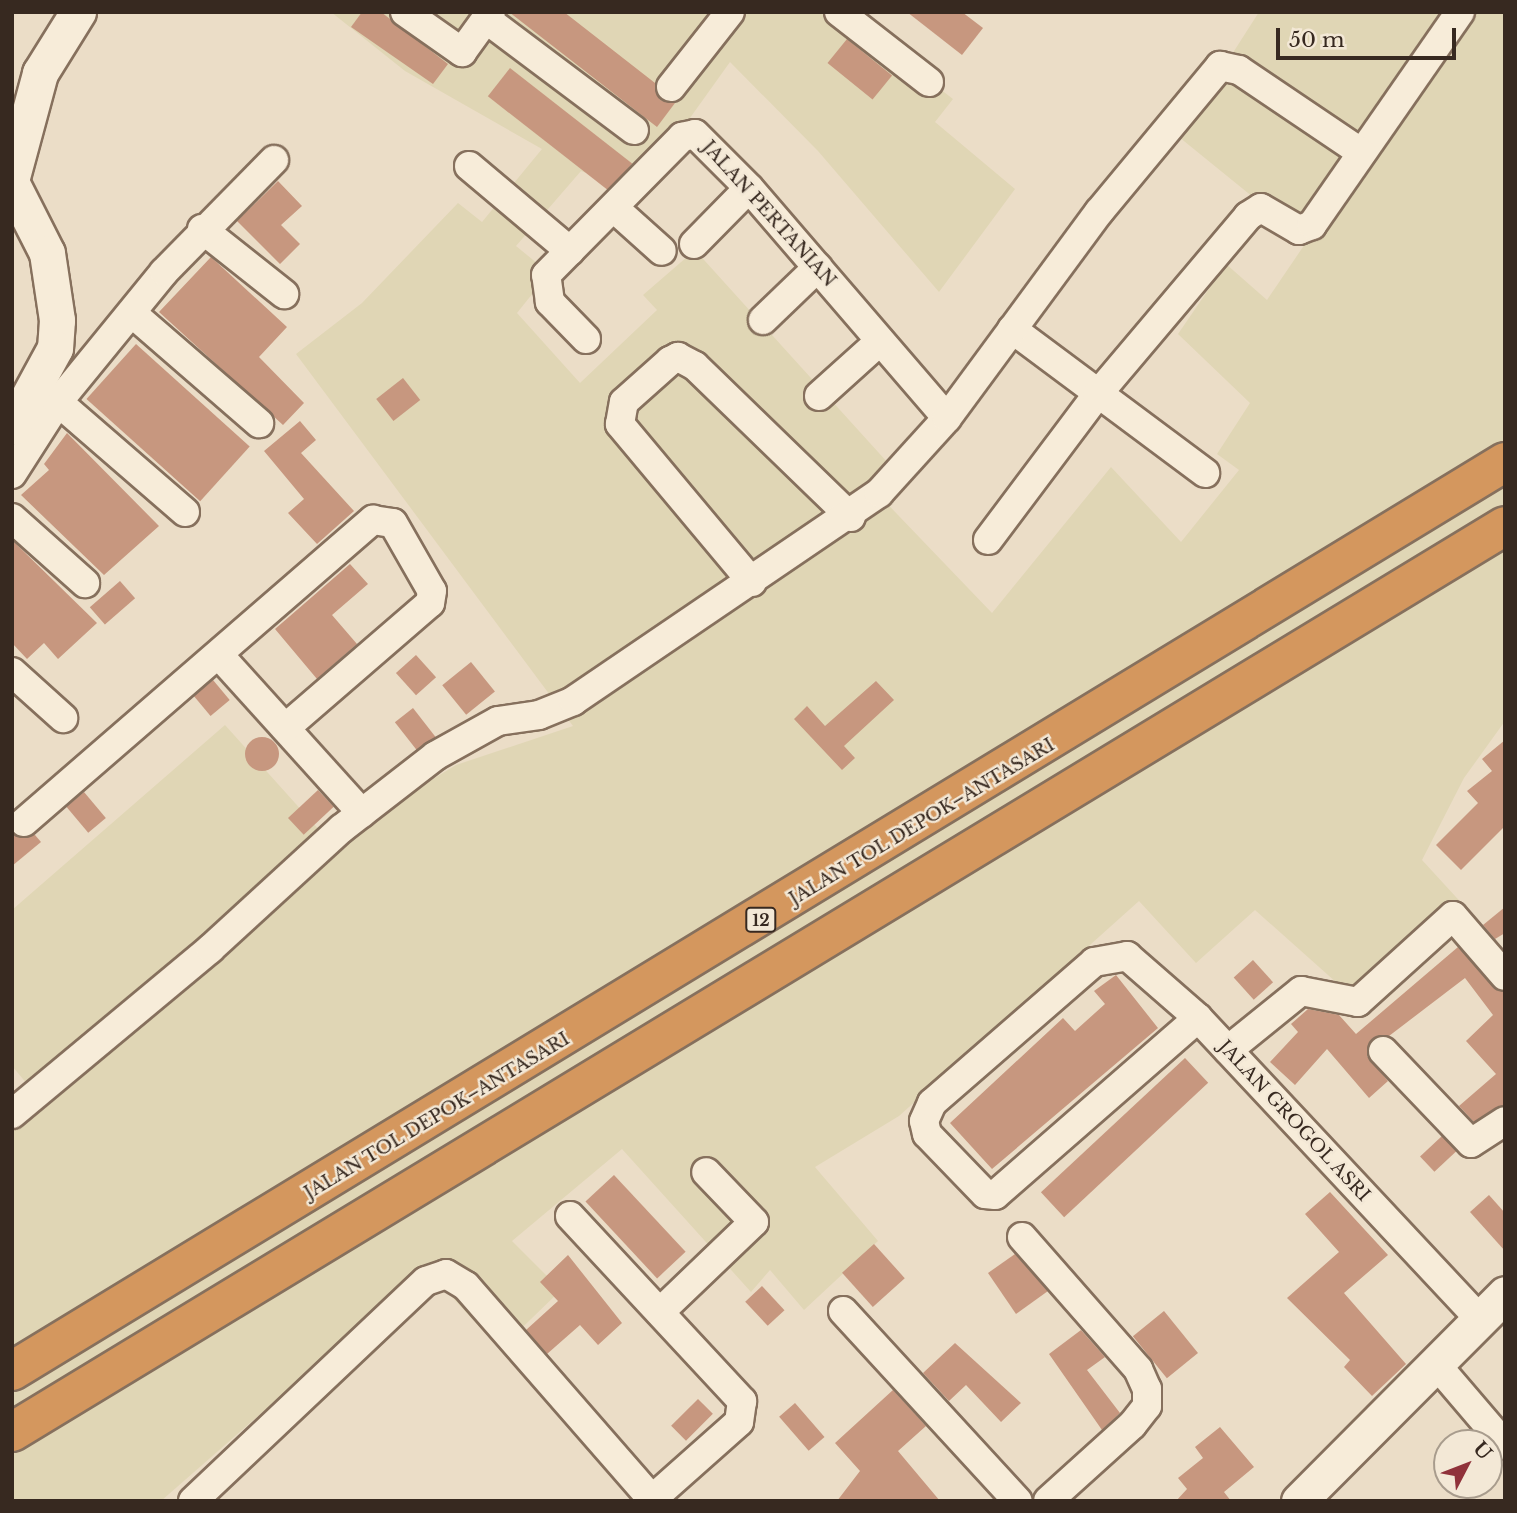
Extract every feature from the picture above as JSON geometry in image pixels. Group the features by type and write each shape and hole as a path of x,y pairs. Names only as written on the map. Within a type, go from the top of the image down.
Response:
{"highway":[{"name":"JALAN TOL DEPOK–ANTASARI","path":"12,1371 1505,462"},
{"path":"12,1432 1505,526"}],"street":[{"path":"12,177 40,73 78,12"},
{"path":"405,12 462,52 489,16 634,130"},
{"path":"671,87 730,12"},
{"path":"839,12 929,82"},
{"path":"988,540 1097,395 1248,216 1261,208 1299,230 1309,228 1460,12"},
{"path":"12,1114 362,813 482,727 573,701 851,517 908,465 947,418 1012,329 1220,66 1239,70 1362,153"},
{"name":"JALAN PERTANIAN","path":"586,339 550,302 543,286 570,251 688,135 700,138 749,188 947,418"},
{"path":"12,474 58,402 202,229 274,160"},
{"path":"469,166 570,251"},
{"path":"12,184 47,253 57,320 55,348 12,427"},
{"path":"694,244 749,188"},
{"path":"614,208 662,251"},
{"path":"202,229 284,294"},
{"path":"762,320 818,267"},
{"path":"133,314 259,423"},
{"path":"1012,329 1205,473"},
{"path":"819,396 880,341"},
{"path":"752,582 620,424 624,402 670,361 678,357 695,366 851,517"},
{"path":"58,402 185,512"},
{"path":"12,518 85,583"},
{"path":"24,822 373,520 399,530 432,591 430,603 285,728"},
{"path":"219,655 362,813"},
{"path":"12,672 63,718"},
{"path":"1228,1050 1301,991 1358,1002 1454,916 1505,976"},
{"name":"JALAN GROGOL ASRI","path":"1198,1018 1007,1189 985,1194 927,1133 925,1112 1094,962 1115,955 1137,961 1198,1018 1479,1318"},
{"path":"1383,1051 1471,1143 1505,1121"},
{"path":"660,1312 754,1222 706,1172"},
{"path":"193,1501 426,1281 446,1274 466,1286 651,1500 739,1422 744,1409 660,1312 570,1216"},
{"path":"1022,1237 1138,1369 1147,1389 1147,1406 1132,1425 1048,1501"},
{"path":"1299,1501 1505,1294"},
{"path":"843,1311 1018,1501"},
{"path":"1435,1363 1505,1445"}],"shaded area":[{"path":"331,12 840,12 953,99 935,122 1015,189 939,292 818,151 730,62 637,192 581,171 516,246 549,273 517,313 580,383 657,310 643,295 695,250 898,474 874,490 992,613 1111,467 1181,542 1239,470 1217,454 1250,403 1178,334 1226,264 1267,300 1307,241 1179,137 1259,12 1505,12 1505,721 1464,778 1422,860 1467,909 1356,1000 1255,910 1196,963 1139,901 899,1116 815,1167 878,1241 804,1310 770,1270 751,1292 622,1149 512,1241 561,1290 500,1349 426,1269 161,1501 12,1501 12,1122 39,1098 12,1066 12,910 225,725 330,842 456,765 573,726 296,354 362,303 458,203 482,222 542,149 405,71"}],"building":[{"path":"362,12 381,12 448,64 433,84 351,27"},
{"path":"509,12 564,12 655,83 660,100 675,103 657,127"},
{"path":"907,12 962,12 983,28 962,55"},
{"path":"847,39 892,76 873,100 827,63"},
{"path":"510,68 632,163 610,192 488,96"},
{"path":"278,181 302,206 281,225 300,244 280,264 237,221"},
{"path":"211,257 287,327 259,357 304,403 283,425 159,312"},
{"path":"136,344 250,446 200,501 86,399"},
{"path":"403,378 420,400 393,421 376,399"},
{"path":"300,421 316,440 301,453 354,511 317,544 288,513 304,499 264,451"},
{"path":"67,433 159,526 104,575 21,495 49,470 44,464"},
{"path":"12,540 97,623 58,659 44,643 27,659 12,643"},
{"path":"350,564 368,584 332,615 357,644 317,679 275,629"},
{"path":"120,581 135,598 105,625 90,607"},
{"path":"416,655 436,677 416,695 396,673"},
{"path":"471,662 495,692 466,715 442,685"},
{"path":"213,680 230,700 211,716 194,696"},
{"path":"876,681 894,700 844,746 855,758 842,770 794,719 807,706 825,726"},
{"path":"413,708 436,737 418,751 395,722"},
{"path":"262,737 274,742 279,754 274,766 262,771 250,766 245,754 250,742"},
{"path":"1505,740 1505,826 1461,870 1436,845 1478,803 1467,791 1492,771 1482,759"},
{"path":"318,790 334,807 304,835 288,818"},
{"path":"84,792 106,818 88,833 66,807"},
{"path":"12,834 35,835 41,842 12,866"},
{"path":"1505,907 1505,933 1495,939 1483,925"},
{"path":"1458,947 1505,992 1505,1104 1474,1122 1459,1106 1496,1074 1466,1041 1493,1015 1465,978 1389,1036 1371,1040 1367,1056 1388,1081 1369,1098 1327,1049 1295,1085 1270,1062 1298,1032 1291,1024 1308,1009 1339,1015 1356,1034"},
{"path":"1253,960 1273,982 1254,1000 1234,977"},
{"path":"1116,975 1158,1028 992,1169 950,1123 1063,1018 1075,1031 1105,1004 1094,991"},
{"path":"1185,1058 1208,1083 1064,1217 1041,1192"},
{"path":"1442,1136 1456,1151 1434,1172 1420,1156"},
{"path":"614,1175 686,1252 657,1278 585,1202"},
{"path":"1330,1192 1388,1255 1344,1293 1406,1364 1372,1396 1344,1367 1350,1360 1287,1298 1339,1252 1305,1214"},
{"path":"1489,1195 1505,1213 1505,1251 1470,1212"},
{"path":"874,1244 905,1278 873,1307 842,1273"},
{"path":"1015,1254 1048,1291 1016,1314 988,1273"},
{"path":"568,1255 622,1323 598,1345 580,1325 547,1354 526,1330 558,1301 540,1282"},
{"path":"762,1286 785,1310 768,1326 745,1302"},
{"path":"1164,1311 1198,1353 1167,1378 1133,1336"},
{"path":"1081,1330 1105,1357 1087,1370 1120,1413 1102,1430 1049,1354"},
{"path":"955,1343 1021,1403 1001,1422 966,1385 949,1401 923,1373"},
{"path":"893,1390 926,1426 898,1451 940,1501 837,1501 860,1471 835,1443"},
{"path":"698,1399 713,1414 686,1441 671,1426"},
{"path":"795,1403 825,1437 809,1451 779,1417"},
{"path":"1220,1427 1254,1467 1224,1492 1231,1501 1176,1501 1187,1489 1178,1478 1203,1458 1195,1447"}]}
